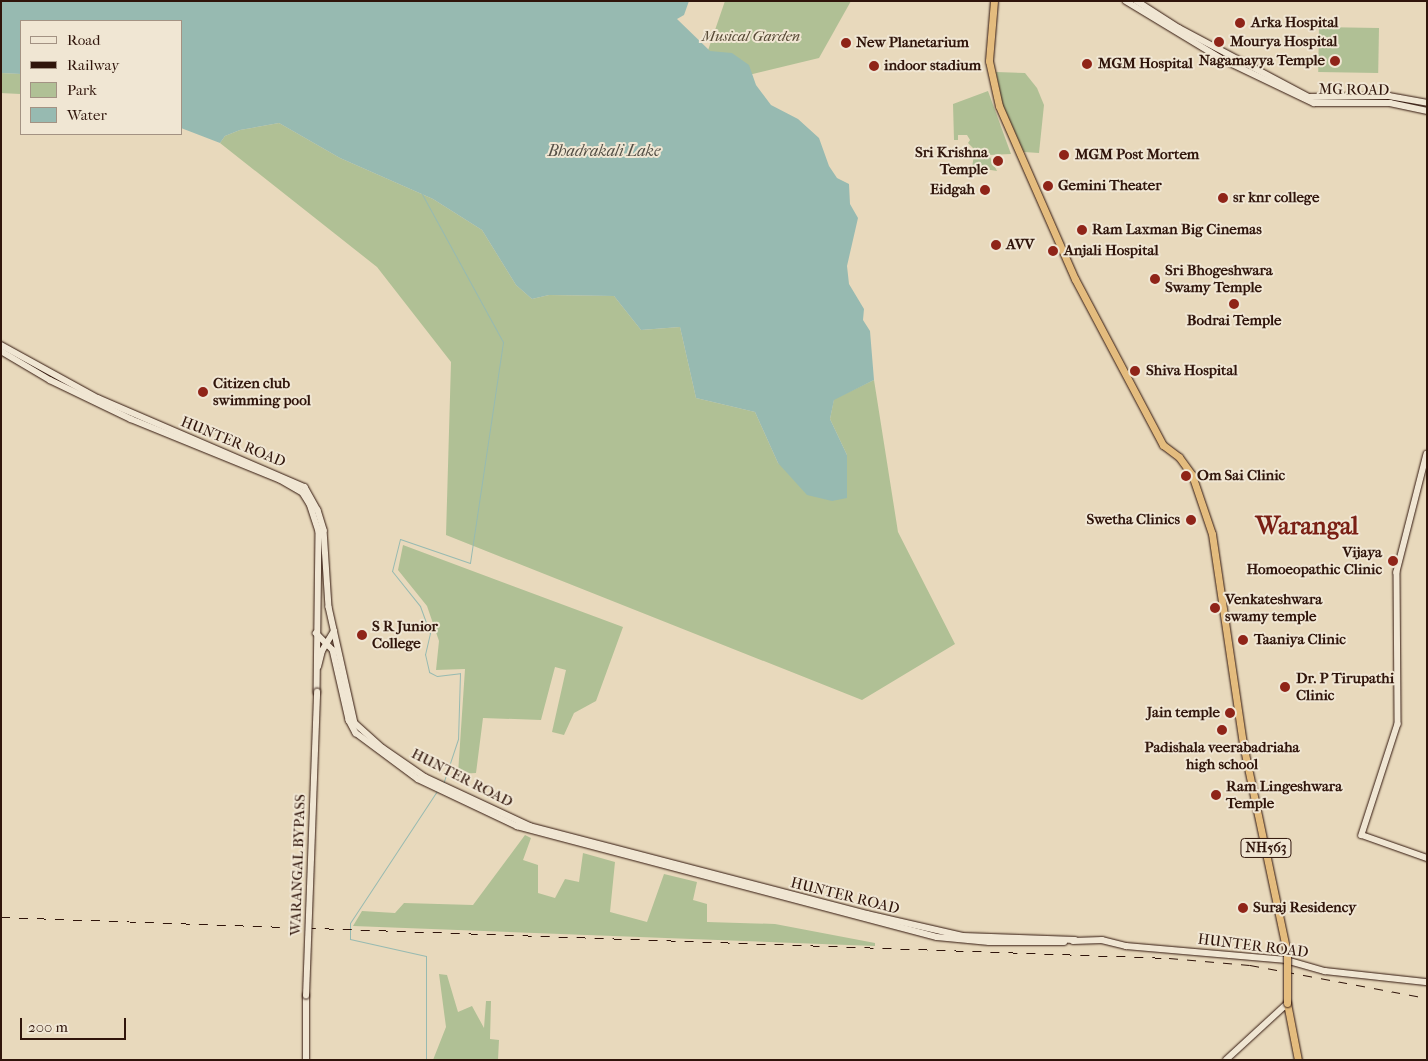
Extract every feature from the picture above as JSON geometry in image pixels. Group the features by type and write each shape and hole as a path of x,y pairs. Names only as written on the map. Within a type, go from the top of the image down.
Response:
{"highway":[{"name":"NH563","path":"994,1 989,55 992,87 999,106 1050,227 1110,349 1163,445 1186,465 1197,487 1212,534 1243,744 1287,953 1287,1004 1298,1060"}],"main road":[{"name":"MG ROAD","path":"1126,1 1222,58 1314,103 1390,103 1427,111"},
{"name":"MG ROAD","path":"1137,1 1179,28 1309,97 1389,96 1427,103"},
{"name":"HUNTER ROAD","path":"1,345 107,402 288,477 305,487 318,510 324,530 329,607 357,727 424,780"},
{"name":"HUNTER ROAD","path":"1,351 50,380 131,420 279,479 303,493 310,504 319,532 316,633 333,650 352,728 424,780 544,836 936,937 989,942 1098,940 1126,946 1286,960 1325,971 1427,982"},
{"path":"1427,454 1398,572 1398,724 1362,835 1427,858"},
{"path":"318,608 329,607"},
{"name":"WARANGAL BYPASS","path":"317,672 326,642 334,631"},
{"name":"WARANGAL BYPASS","path":"306,1060 306,996 317,692 316,633"},
{"path":"1226,1060 1287,1004"}],"green space":[{"name":"Musical Garden","path":"725,1 851,1 819,58 695,88"},
{"path":"1319,27 1379,28 1378,73 1318,72"},
{"path":"996,72 1025,73 1037,88 1044,105 1039,153 1024,152 1003,105"},
{"path":"1,73 20,74 20,93 1,93"},
{"path":"988,91 1011,154 989,155 997,171 972,167 975,150 968,143 970,140 967,135 958,135 958,140 954,140 953,104"},
{"path":"279,123 340,158 433,199 482,230 516,285 532,299 549,295 614,296 641,330 680,327 696,398 755,412 778,463 847,498 847,455 830,419 834,399 874,380 898,532 955,644 862,700 446,535 451,362 377,267 220,143 225,136 240,130"},
{"path":"403,545 623,627 596,701 574,713 564,735 552,732 566,670 555,667 541,720 483,718 476,773 458,774 465,669 436,670 439,641 427,606 398,570"},
{"path":"525,835 531,838 523,860 538,865 538,893 555,898 565,879 579,882 583,853 615,862 610,912 647,922 664,874 697,882 693,900 707,904 707,922 775,924 875,943 875,946 353,926 362,911 395,913 404,903 473,905"},
{"path":"439,974 447,975 458,1012 472,1006 484,1028 486,1001 491,1001 490,1039 499,1040 498,1060 433,1060 446,1027"}],"water":[{"name":"Bhadrakali Lake","path":"1,1 689,1 684,15 677,19 710,51 732,53 749,65 756,85 771,105 798,119 819,138 829,166 837,178 849,184 850,204 858,218 847,266 849,284 864,309 863,320 870,331 874,380 834,400 830,419 847,455 847,498 832,501 807,495 778,463 755,412 696,398 680,327 641,330 614,296 549,295 532,299 516,285 482,230 433,199 340,158 279,123 240,130 225,136 220,143 182,128 182,20 20,20 20,74 1,73"}],"waterway":[{"path":"422,194 503,342 470,563 400,539 392,571 420,606 430,633 425,654 429,672 437,676 460,673 458,739 443,784"},
{"path":"426,1060 426,956 350,939 350,923 437,791"}],"railway":[{"path":"1,917 1169,958 1250,965 1427,998"}],"place":[{"name":"Arka Hospital","path":"1240,23"},
{"name":"Mourya Hospital","path":"1219,42"},
{"name":"New Planetarium","path":"846,43"},
{"name":"Nagamayya Temple","path":"1335,61"},
{"name":"MGM Hospital","path":"1087,64"},
{"name":"indoor stadium","path":"874,66"},
{"name":"MGM Post Mortem","path":"1064,155"},
{"name":"Sri Krishna Temple","path":"998,161"},
{"name":"Gemini Theater","path":"1048,186"},
{"name":"Eidgah","path":"985,190"},
{"name":"sr knr college","path":"1223,198"},
{"name":"Ram Laxman Big Cinemas","path":"1082,230"},
{"name":"AVV","path":"996,245"},
{"name":"Anjali Hospital","path":"1053,251"},
{"name":"Sri Bhogeshwara Swamy Temple","path":"1155,279"},
{"name":"Bodrai Temple","path":"1234,304"},
{"name":"Shiva Hospital","path":"1135,371"},
{"name":"Citizen club swimming pool","path":"203,392"},
{"name":"Om Sai Clinic","path":"1186,476"},
{"name":"Swetha Clinics","path":"1191,520"},
{"name":"Vijaya Homoeopathic Clinic","path":"1393,561"},
{"name":"Venkateshwara swamy temple","path":"1215,608"},
{"name":"S R Junior College","path":"362,635"},
{"name":"Taaniya Clinic","path":"1243,640"},
{"name":"Dr. P Tirupathi Clinic","path":"1285,687"},
{"name":"Jain temple","path":"1230,713"},
{"name":"Padishala veerabadriaha high school","path":"1222,730"},
{"name":"Ram Lingeshwara Temple","path":"1216,795"},
{"name":"Suraj Residency","path":"1243,908"}],"district":[{"name":"Warangal","path":"1307,526"}]}
